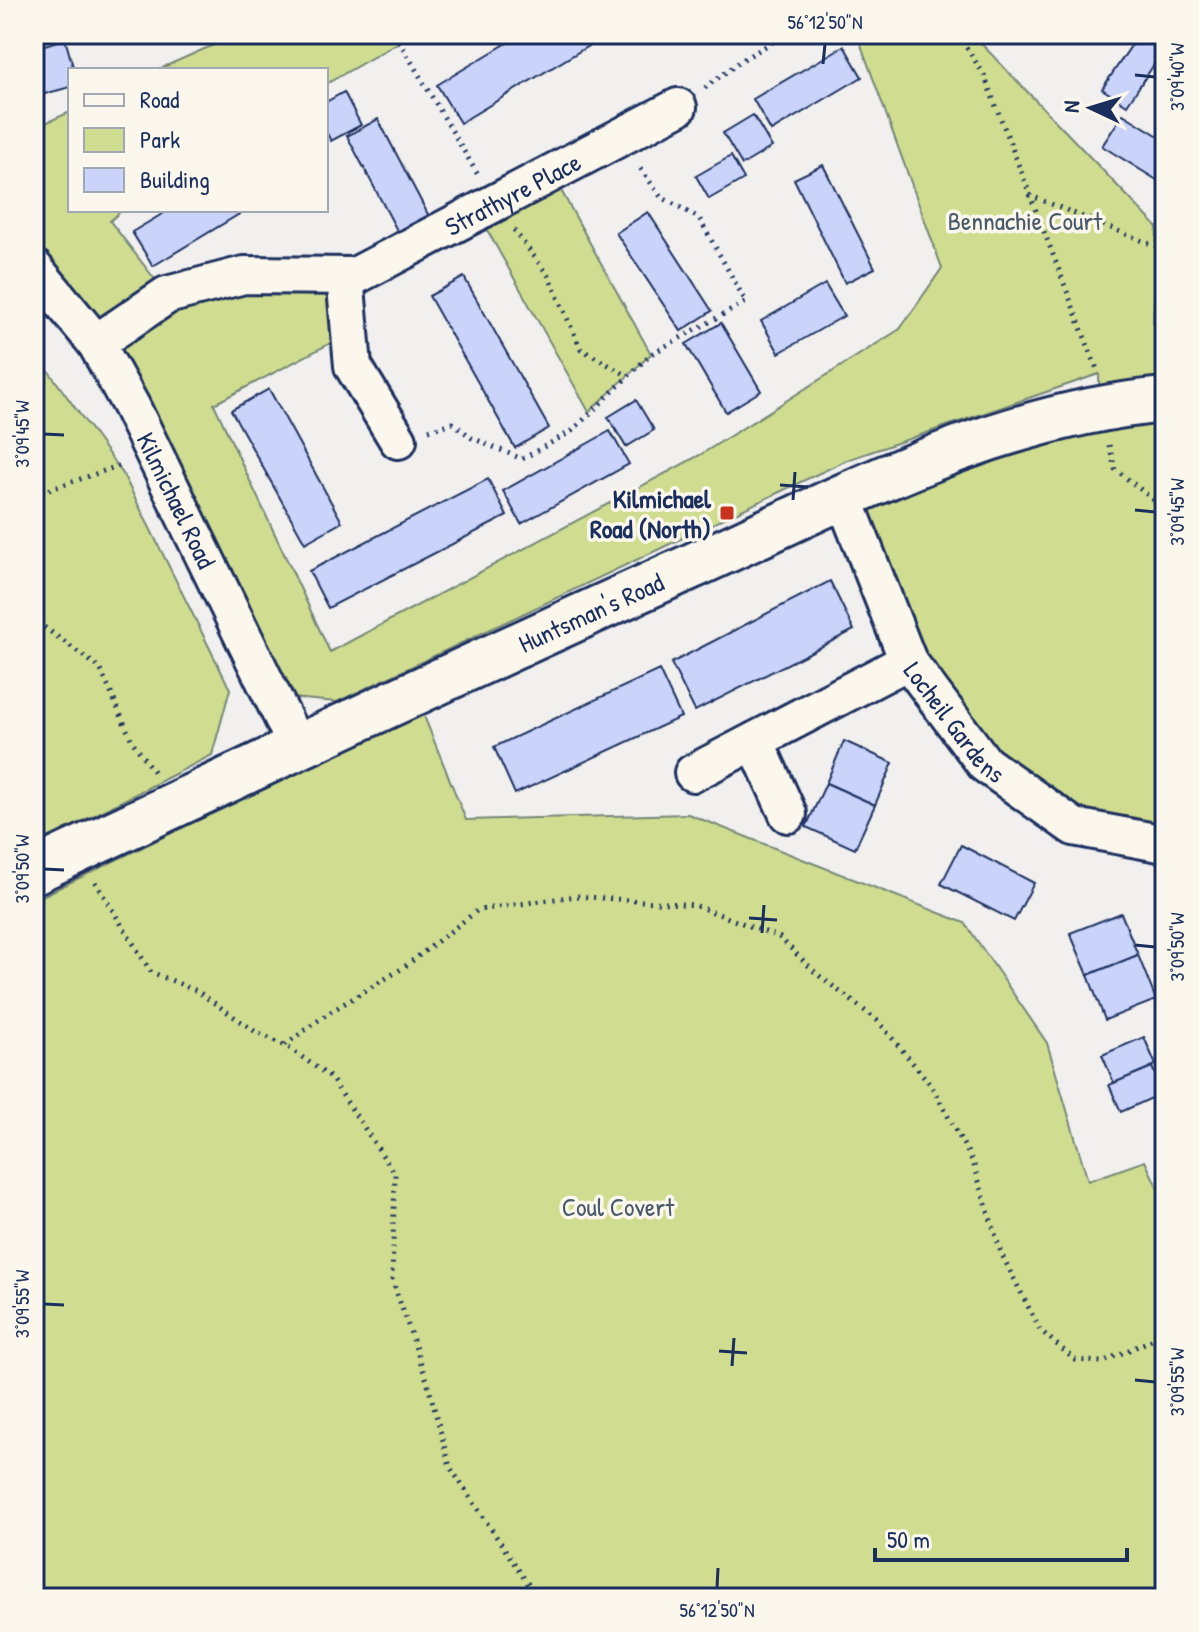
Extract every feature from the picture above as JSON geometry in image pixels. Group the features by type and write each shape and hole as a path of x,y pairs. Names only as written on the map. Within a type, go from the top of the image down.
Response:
{"street":[{"name":"Strathyre Place","path":"96,343 167,295 244,275 355,276 678,107"},
{"name":"Kilmichael Road","path":"34,268 96,343 154,453 297,747"},
{"path":"345,276 353,366 398,440"},
{"name":"Huntsman's Road","path":"34,871 892,474 1015,428 1165,400"},
{"name":"Locheil Gardens","path":"844,498 908,661 985,764 1074,827 1165,845"},
{"path":"693,773 908,661"},
{"path":"755,741 788,814"}],"path":[{"path":"395,34 495,203 548,275 581,349 628,376"},
{"path":"678,107 742,60 786,34"},
{"path":"958,34 984,75 1099,374 1101,411"},
{"path":"398,440 453,423 472,438 522,459 572,431 651,354 746,302 699,218 661,197 619,139"},
{"path":"1028,195 1165,250"},
{"path":"34,495 154,453"},
{"path":"1115,469 1165,509"},
{"path":"34,615 40,624 100,668 132,741 176,804"},
{"path":"76,851 151,972 197,991 256,1032 285,1045 331,1078 395,1174 392,1279 427,1381 450,1467 530,1587 553,1598"},
{"path":"285,1045 327,1014 403,968 478,910 576,896 694,905 779,937 817,974 878,1021 931,1085 973,1162 1001,1253 1040,1330 1075,1360 1102,1362 1165,1334"},
{"path":"674,1598 683,1598"}],"green space":[{"path":"238,34 413,34 328,83 328,68 162,68"},
{"name":"Bennachie Court","path":"857,34 972,34 1157,227 1153,323 1165,325 1165,844 1074,827 908,661 844,498 1100,411 1099,374 847,460 337,702 292,698 34,268 34,128 68,113 68,212 120,212 110,221 167,295 345,276 350,333 214,404 330,652 700,455 900,329 942,268"},
{"path":"552,174 651,354 589,412 477,212"},
{"path":"34,351 123,474 230,689 212,755 34,846"},
{"name":"Coul Covert","path":"422,711 466,820 688,814 965,923 1047,1043 1088,1181 1145,1161 1165,1203 1165,1598 34,1598 34,900"}],"building":[{"path":"152,34 193,34 155,44"},
{"path":"522,34 608,34 460,123 437,85"},
{"path":"1139,34 1165,34 1165,48 1127,105 1102,89"},
{"path":"65,39 73,68 68,68 68,88 34,97 34,48"},
{"path":"844,46 862,77 771,131 753,99"},
{"path":"344,92 361,125 331,141 328,136 328,101"},
{"path":"1123,114 1165,140 1165,185 1102,146"},
{"path":"753,115 772,147 742,165 723,133"},
{"path":"378,119 432,222 401,238 347,136"},
{"path":"731,156 744,179 709,199 696,176"},
{"path":"823,165 875,268 845,283 794,179"},
{"path":"166,212 243,212 153,266 132,232"},
{"path":"648,212 712,311 681,331 616,233"},
{"path":"464,277 549,428 515,448 429,296"},
{"path":"825,284 844,316 779,353 761,321"},
{"path":"721,323 761,391 726,412 686,344"},
{"path":"269,389 342,522 305,543 231,410"},
{"path":"636,400 654,430 626,447 608,417"},
{"path":"610,431 629,464 521,524 503,491"},
{"path":"488,479 507,516 328,608 309,571"},
{"path":"830,581 854,630 695,711 671,663"},
{"path":"659,670 681,717 515,794 494,747"},
{"path":"844,741 893,763 875,805 826,783"},
{"path":"826,783 875,805 855,849 806,827"},
{"path":"961,845 1034,883 1014,921 941,884"},
{"path":"1121,913 1138,955 1088,975 1070,933"},
{"path":"1138,955 1156,1000 1105,1020 1088,975"},
{"path":"1144,1037 1156,1065 1114,1083 1102,1055"},
{"path":"1152,1067 1163,1093 1121,1112 1109,1085"}],"place":[{"name":"Kilmichael Road (North)","path":"727,513"}]}
